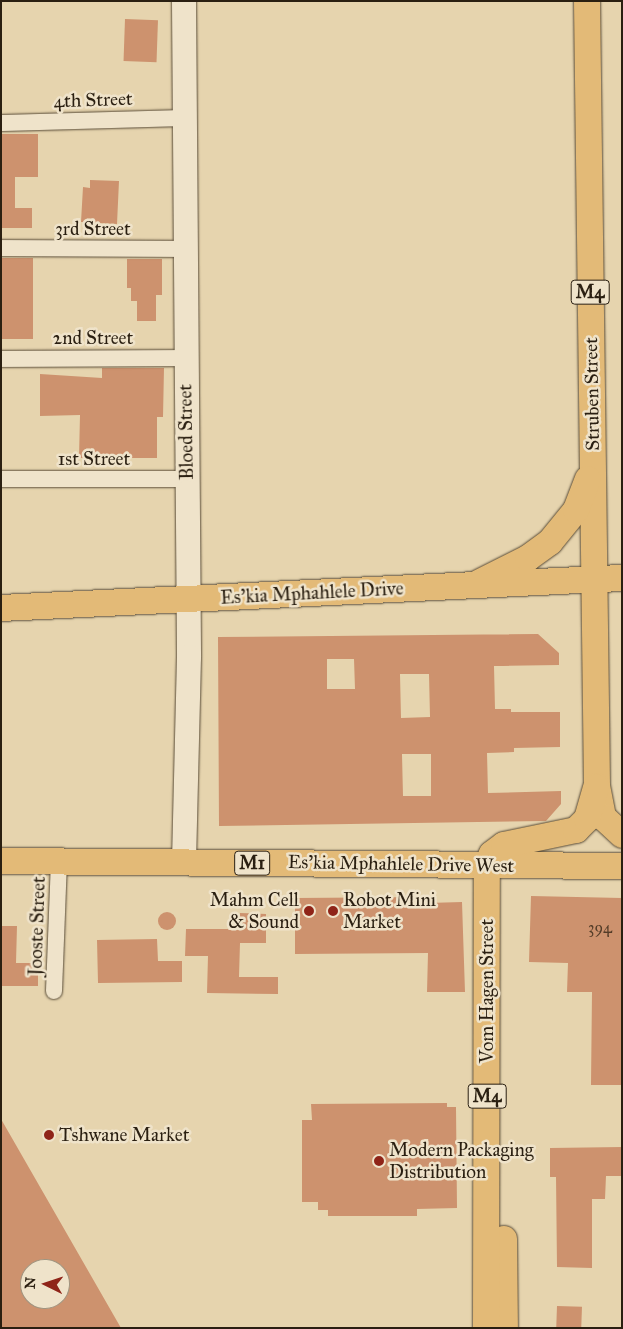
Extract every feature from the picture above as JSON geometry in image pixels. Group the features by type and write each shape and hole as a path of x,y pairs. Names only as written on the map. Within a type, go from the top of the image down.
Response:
{"main road":[{"name":"Bloed Street","path":"184,1 185,358 188,479 184,862"},
{"name":"Struben Street","path":"587,1 596,786"},
{"path":"470,587 520,562 550,542 576,510 592,468"},
{"name":"Es'kia Mphahlele Drive","path":"1,608 594,582 622,578"},
{"path":"596,786 603,816 622,835"},
{"path":"495,865 492,854 504,845 576,830 586,819 596,786"},
{"name":"Es'kia Mphahlele Drive West","path":"1,861 622,866"},
{"name":"Vom Hagen Street","path":"486,1328 495,865"},
{"name":"Vom Hagen Street","path":"495,865 504,1328"}],"street":[{"name":"4th Street","path":"1,123 185,118"},
{"name":"3rd Street","path":"1,248 185,249"},
{"name":"2nd Street","path":"1,359 185,358"},
{"name":"1st Street","path":"1,479 188,479"},
{"name":"Jooste Street","path":"54,991 59,862"}],"building":[{"path":"125,19 158,20 157,62 124,61"},
{"path":"1,134 38,134 38,177 15,177 15,208 32,208 32,228 1,228"},
{"path":"90,180 119,181 117,224 81,222 83,187 90,188"},
{"path":"1,258 33,258 33,339 1,339"},
{"path":"127,259 162,259 162,295 156,295 156,321 137,321 137,301 131,301 131,288 127,288"},
{"path":"102,368 164,368 163,417 157,417 157,458 79,458 80,415 40,416 40,374 102,378"},
{"path":"538,634 559,653 559,665 494,666 495,709 511,709 511,712 560,712 560,747 514,748 514,752 487,753 488,793 561,791 561,804 546,821 219,826 218,637","holes":["327,659 354,659 355,689 327,689","400,674 429,674 430,717 401,718","402,754 431,754 431,796 403,796"]},
{"path":"531,896 622,898 622,1085 591,1085 592,992 567,992 568,963 529,962"},
{"path":"428,897 428,903 462,902 465,992 427,992 428,953 295,954 295,898"},
{"path":"167,912 173,915 176,921 173,927 167,930 161,927 158,921 161,915"},
{"path":"240,913 266,914 266,943 240,943 239,977 278,977 278,994 207,993 208,956 185,956 186,929 240,929"},
{"path":"1,926 17,926 16,963 38,963 38,986 1,986"},
{"path":"157,939 158,961 182,961 182,982 98,983 97,940"},
{"name":"Modern Packaging Distribution","path":"447,1103 447,1107 456,1107 457,1208 417,1209 417,1216 328,1216 328,1210 318,1210 318,1202 302,1202 302,1120 312,1120 311,1104"},
{"path":"1,1119 121,1328 1,1328"},
{"path":"622,1147 622,1176 606,1176 605,1199 592,1199 592,1268 557,1267 556,1177 550,1177 550,1148"},
{"path":"557,1306 582,1307 581,1328 556,1328"}],"place":[{"name":"Mahm Cell & Sound","path":"309,911"},
{"name":"Robot Mini Market","path":"333,911"},
{"name":"Tshwane Market","path":"49,1135"},
{"name":"Modern Packaging Distribution","path":"379,1161"}]}
